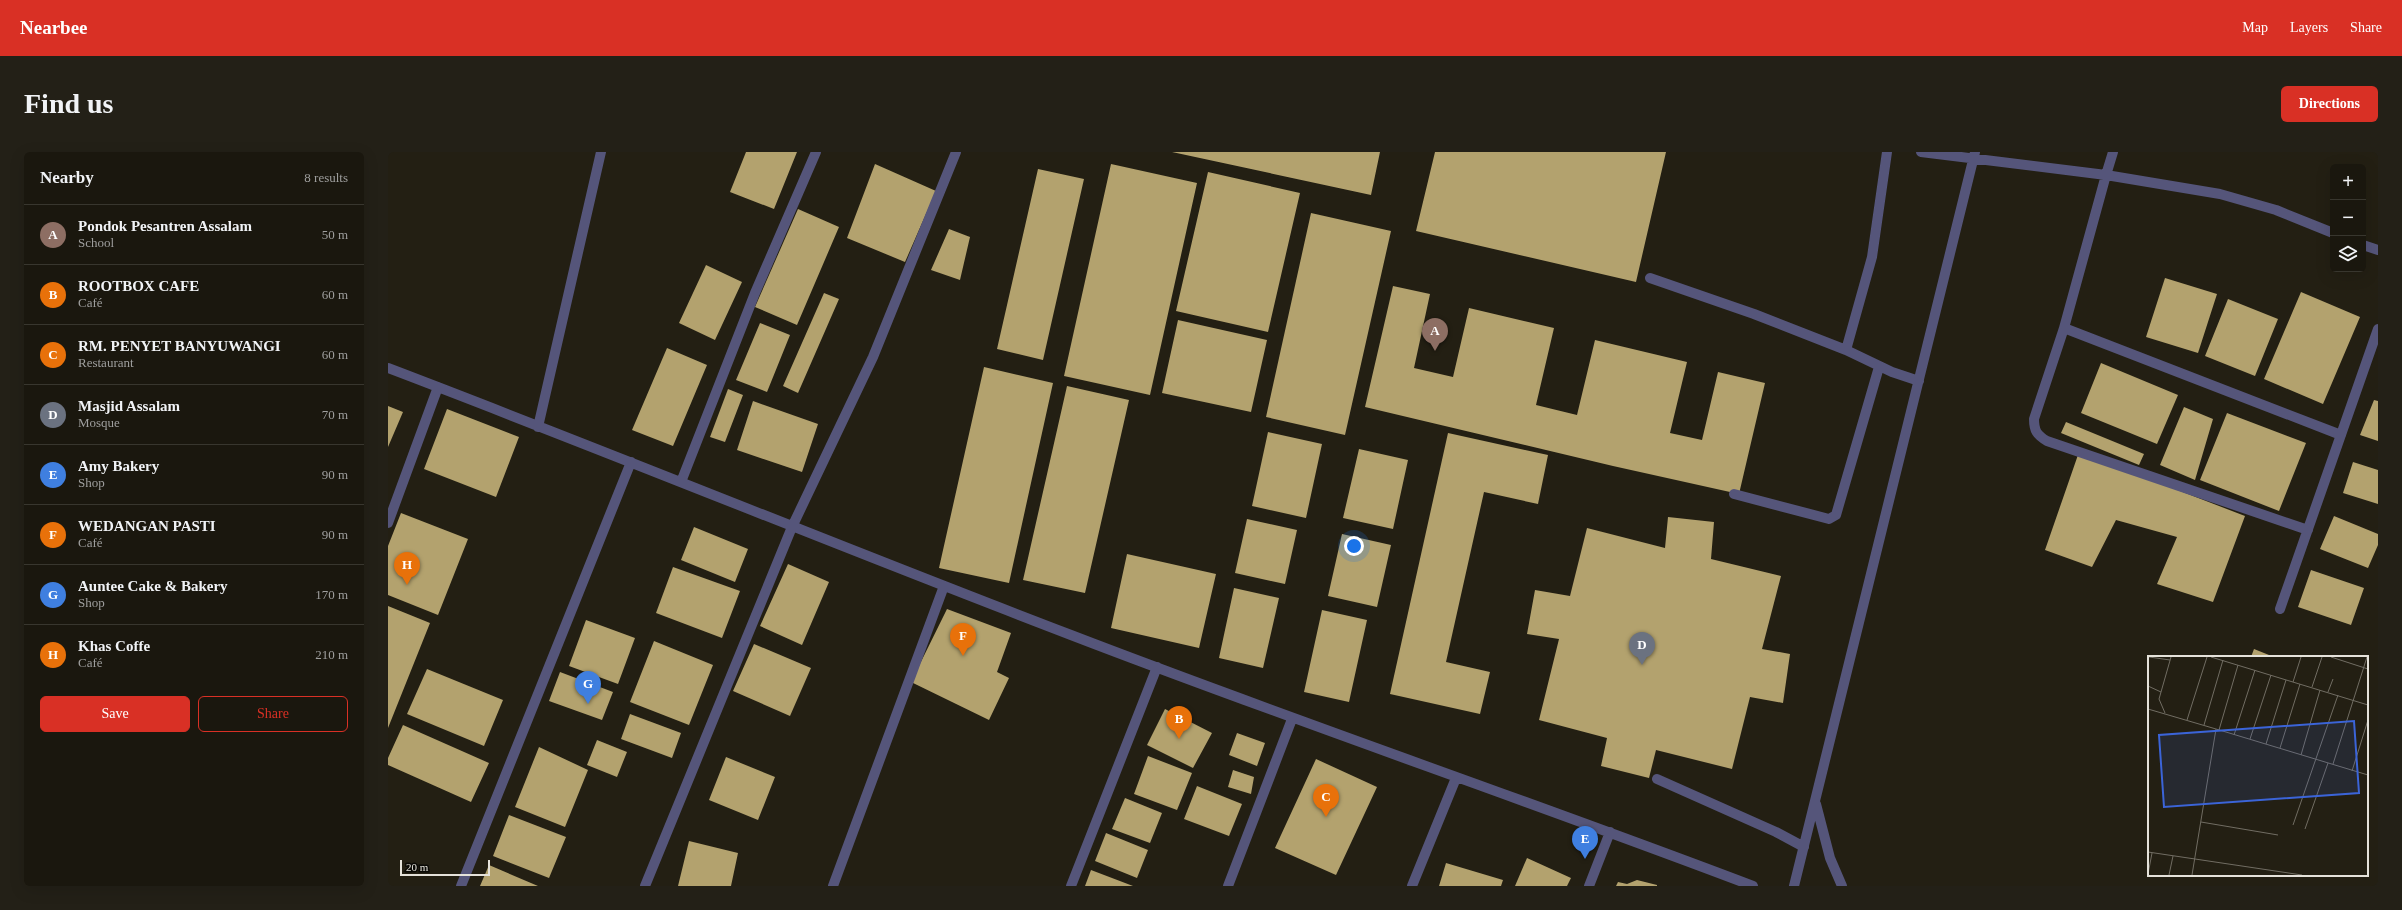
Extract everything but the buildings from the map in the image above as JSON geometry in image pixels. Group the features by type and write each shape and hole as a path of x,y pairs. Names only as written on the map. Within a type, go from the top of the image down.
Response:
{"street":[{"path":"538,426 601,152"},
{"path":"681,482 755,293 816,152"},
{"path":"645,886 792,527 873,357 956,152"},
{"path":"1846,350 1872,257 1887,152"},
{"path":"1921,152 1975,155 2220,194 2276,210 2330,232"},
{"path":"2113,152 2064,328 2034,419 2034,427 2037,435 2054,444 2308,530"},
{"path":"1794,886 1975,155"},
{"path":"2366,246 2378,250"},
{"path":"1650,278 1846,350 1879,367 1919,381"},
{"path":"2064,328 2341,435"},
{"path":"2280,609 2378,329"},
{"path":"1734,494 1829,519 1836,515 1879,367"},
{"path":"388,368 631,462 792,527 1292,719 1610,832 1753,886"},
{"path":"388,523 438,387"},
{"path":"460,886 631,462"},
{"path":"833,886 944,586"},
{"path":"1070,886 1157,667"},
{"path":"1228,886 1292,719"},
{"path":"1412,886 1456,778"},
{"path":"1657,779 1776,832 1804,847"},
{"path":"1816,802 1830,858 1842,886"},
{"path":"1589,886 1610,832"}],"place":[{"name":"Pondok Pesantren Assalam","path":"1435,351"},
{"name":"Khas Coffe","path":"407,585"},
{"name":"WEDANGAN PASTI","path":"963,656"},
{"name":"Masjid Assalam","path":"1642,665"},
{"name":"Auntee Cake & Bakery","path":"588,704"},
{"name":"ROOTBOX CAFE","path":"1179,739"},
{"name":"RM. PENYET BANYUWANGI","path":"1326,817"},
{"name":"Amy Bakery","path":"1585,859"}]}
